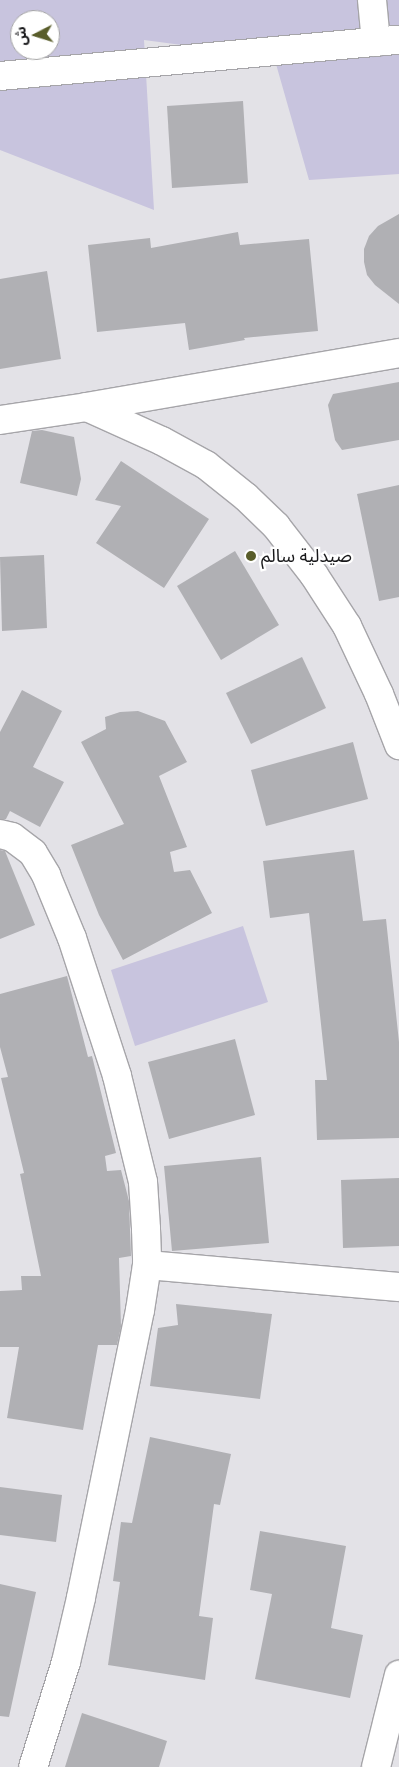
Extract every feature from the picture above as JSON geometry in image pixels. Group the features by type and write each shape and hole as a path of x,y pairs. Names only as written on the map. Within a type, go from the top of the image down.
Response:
{"street":[{"path":"0,76 388,41 372,0"},
{"path":"0,420 399,354"},
{"path":"87,407 162,440 206,465 246,497 276,526 314,575 347,626 379,694 399,745"},
{"path":"0,834 12,837 32,853 46,875 72,938 117,1076 143,1182 147,1265 136,1329 81,1598 66,1662 33,1767"},
{"path":"147,1265 399,1287"},
{"path":"376,1767 399,1675"}],"shaded area":[{"path":"0,0 399,0 399,174 309,180 274,57 144,40 154,210 0,150"},
{"path":"243,926 268,1002 135,1046 111,970"}],"building":[{"path":"243,101 248,183 172,188 167,106"},
{"path":"399,214 399,304 375,285 367,275 364,249 369,236 378,226"},
{"path":"238,232 240,245 309,239 318,331 244,338 245,340 189,350 185,323 97,332 88,245 150,238 151,248"},
{"path":"47,271 61,359 0,369 0,279"},
{"path":"399,382 399,440 342,450 335,440 328,405 333,394"},
{"path":"42,430 74,437 81,479 77,496 20,483 32,431"},
{"path":"121,461 209,519 164,588 96,543 121,506 95,500"},
{"path":"399,485 399,597 379,601 357,494"},
{"path":"235,551 279,625 221,660 177,586"},
{"path":"44,555 47,628 2,631 0,557"},
{"path":"302,657 326,708 251,744 226,693"},
{"path":"22,690 62,711 33,767 64,782 40,827 10,811 6,819 0,819 0,732"},
{"path":"138,711 165,721 187,762 159,776 187,847 170,852 174,872 190,870 212,913 123,960 99,915 71,845 124,824 81,742 106,729 105,717 120,712"},
{"path":"353,742 368,799 266,826 251,770"},
{"path":"0,850 5,851 35,925 0,939"},
{"path":"354,850 363,921 386,919 399,1042 399,1138 317,1140 315,1080 327,1080 309,913 270,918 263,861"},
{"path":"67,976 88,1057 92,1056 116,1153 105,1156 107,1171 121,1170 129,1201 131,1256 119,1258 121,1327 117,1345 98,1345 83,1430 7,1418 19,1347 0,1347 0,1291 22,1290 21,1276 41,1276 20,1174 24,1173 1,1078 8,1077 0,1047 0,994"},
{"path":"235,1039 255,1115 169,1139 148,1062"},
{"path":"261,1157 269,1243 172,1251 164,1166"},
{"path":"399,1178 399,1246 343,1248 341,1180"},
{"path":"176,1304 272,1314 260,1399 150,1386 158,1328 178,1325"},
{"path":"150,1437 231,1454 220,1505 214,1504 199,1616 213,1618 205,1680 108,1665 120,1582 113,1581 121,1522 132,1523"},
{"path":"0,1487 62,1495 56,1542 0,1535"},
{"path":"260,1531 346,1546 331,1628 363,1635 350,1698 255,1679 272,1594 250,1590"},
{"path":"0,1584 36,1592 9,1717 0,1716"},
{"path":"82,1713 167,1741 159,1767 65,1767"}],"place":[{"name":"صيدلية سالم","path":"251,556"}]}
